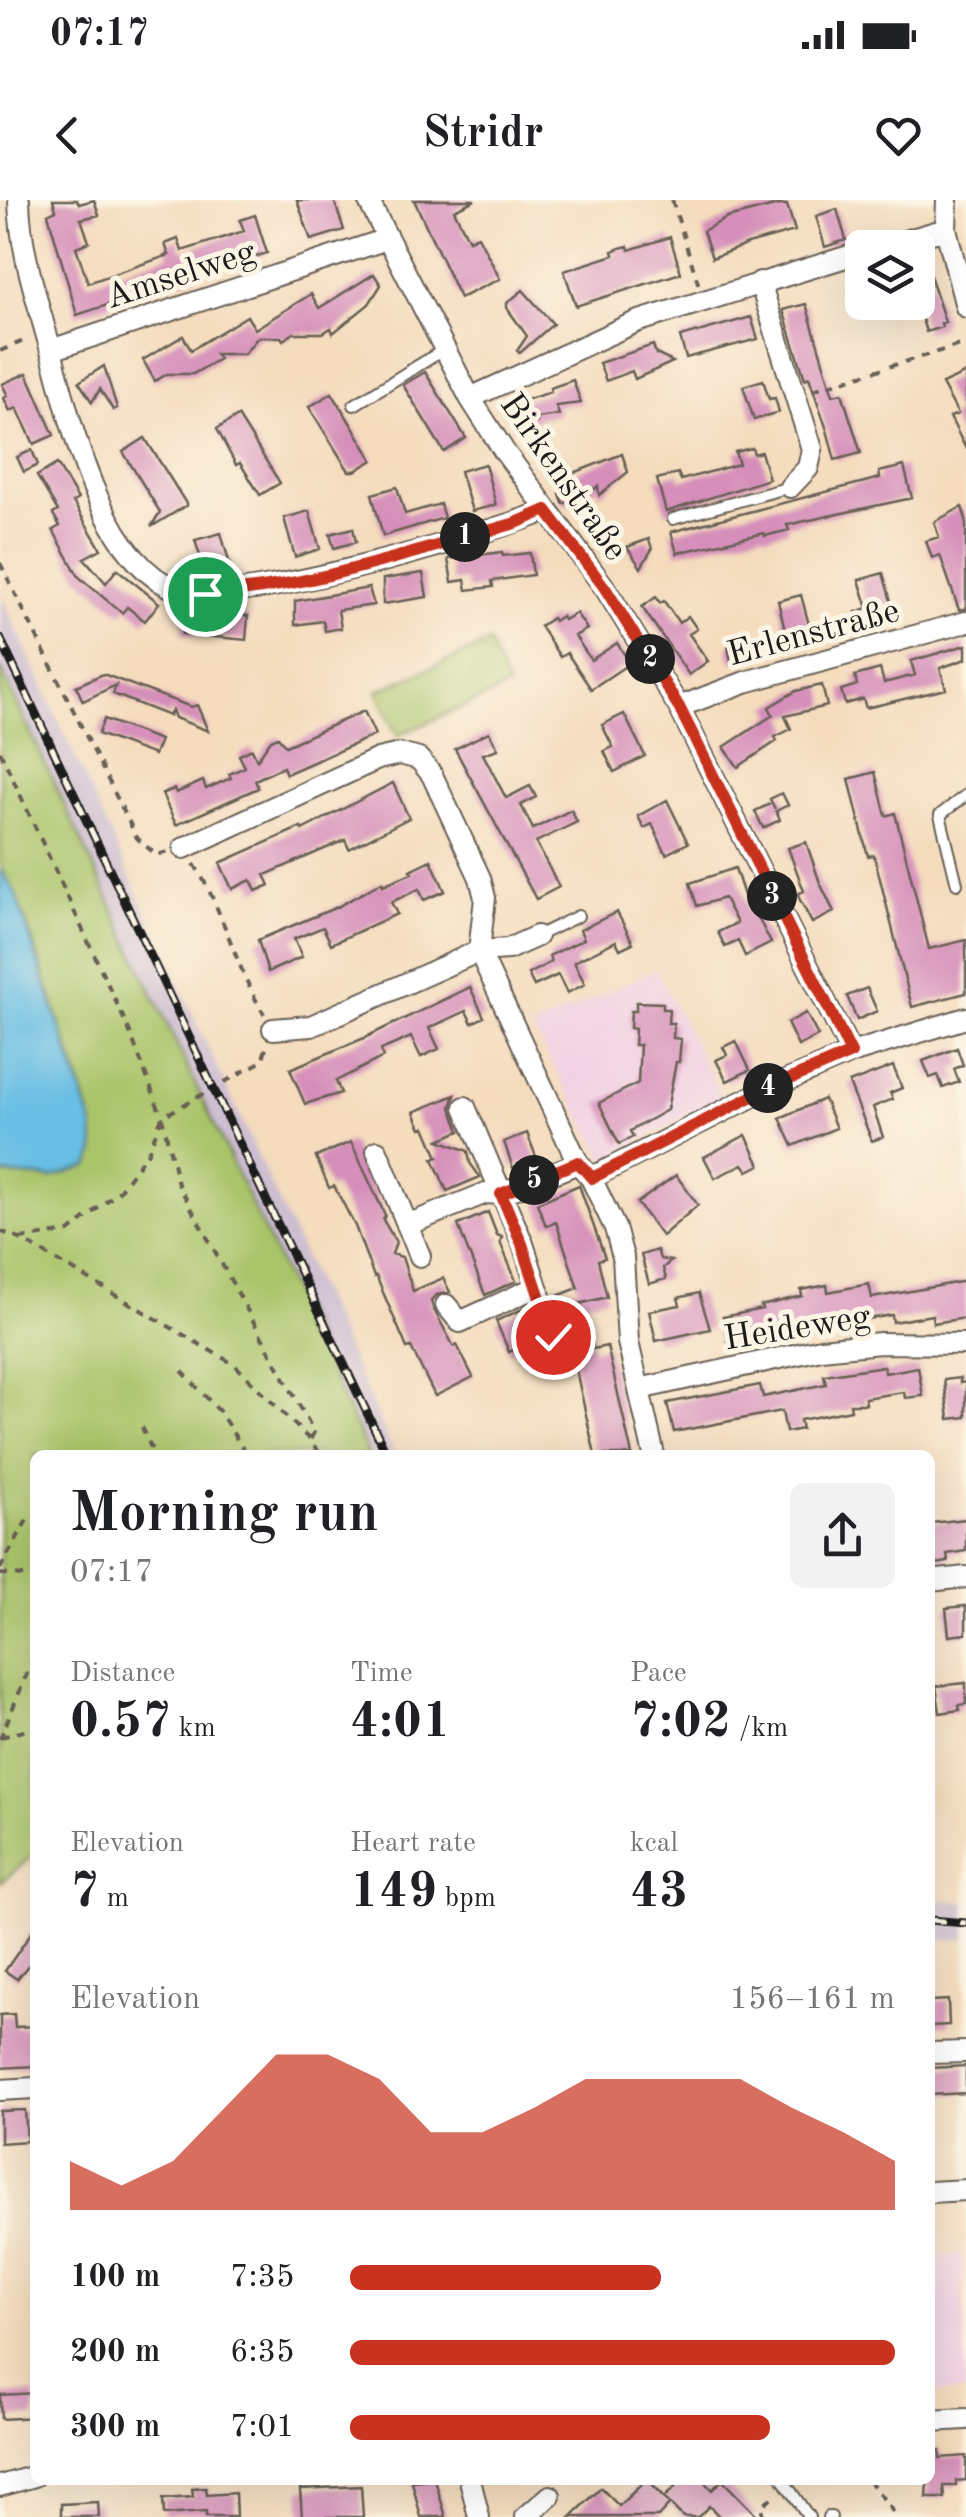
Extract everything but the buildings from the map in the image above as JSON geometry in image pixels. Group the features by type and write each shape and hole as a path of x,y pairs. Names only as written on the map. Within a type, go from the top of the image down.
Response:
{"street":[{"path":"18,200 29,275 79,449 98,499 120,539 157,579 180,592 237,592 292,582 461,538 546,510"},
{"name":"Birkenstraße","path":"368,200 470,398 605,588 679,707 851,1053"},
{"path":"947,200 946,229 966,307"},
{"path":"935,232 946,229"},
{"name":"Amselweg","path":"48,341 386,240"},
{"path":"470,398 636,322 845,257"},
{"path":"760,282 812,449 808,468 790,488"},
{"name":"Erlenstraße","path":"679,707 745,682 966,622"},
{"path":"184,848 378,760 400,754 420,759 432,776 480,878 485,898 479,952 615,1228 623,1257 628,1342 653,1450"},
{"path":"273,1029 311,1026 479,952 508,949 537,936"},
{"path":"407,1225 486,1192 501,1194 585,1170 851,1053 966,1018"},
{"path":"466,1107 522,1244 553,1337"},
{"path":"377,1151 420,1256"},
{"path":"446,1305 460,1322 536,1286"},
{"name":"Heideweg","path":"640,1389 822,1349 880,1343 966,1344"},
{"path":"935,1581 966,1577"},
{"path":"935,2053 966,2052"},
{"path":"0,2090 30,2088"},
{"path":"935,2192 966,2190"},
{"path":"935,2422 966,2420"},
{"path":"0,2486 30,2477"},
{"path":"471,2485 479,2517"},
{"path":"526,2517 550,2496"}],"lane":[{"path":"354,405 445,350"},
{"path":"673,518 790,488"},
{"path":"957,884 940,815 966,795"},
{"path":"537,936 578,916"},
{"path":"785,2485 809,2517"}],"path":[{"path":"672,200 703,299"},
{"path":"0,350 48,341"},
{"path":"795,395 966,343"},
{"path":"0,563 137,838 156,855 184,848 205,880 247,984 273,1029 262,1061 162,1117 148,1152 119,1191 69,1232 20,1238"},
{"path":"0,751 129,1030 162,1117 178,1184 314,1432 310,1440"},
{"path":"0,1230 20,1238 235,1365 317,1450"},
{"path":"182,1370 219,1411 245,1450"},
{"path":"142,1426 152,1450"},
{"path":"28,1518 0,1572 30,1576"},
{"path":"1,1738 30,1666"},
{"path":"1,1738 30,1729"},
{"path":"762,2517 762,2506 782,2485"},
{"path":"873,2485 896,2517"}],"shaded area":[{"path":"0,593 393,1450 367,1450 0,667"},
{"path":"656,969 722,1097 606,1160 532,1028"},
{"path":"935,1900 966,1903 966,1939 935,1940"},
{"path":"962,2254 966,2391 935,2393 935,2256"}],"green space":[{"path":"489,643 508,687 397,736 377,691"},
{"path":"0,667 367,1450 30,1450 30,1858 0,1883 0,1174 51,1178 95,1152 86,1104 41,965 19,905 0,868"}],"water":[{"path":"0,868 15,892 93,1125 95,1152 89,1166 51,1178 0,1174"}],"railway":[{"path":"0,638 385,1450"},
{"path":"935,1920 966,1923"}],"route":[{"path":"205,594 292,582 406,554 516,523 546,510 605,588 679,707 851,1053 765,1090 592,1178 578,1162 501,1194 553,1337"}]}
